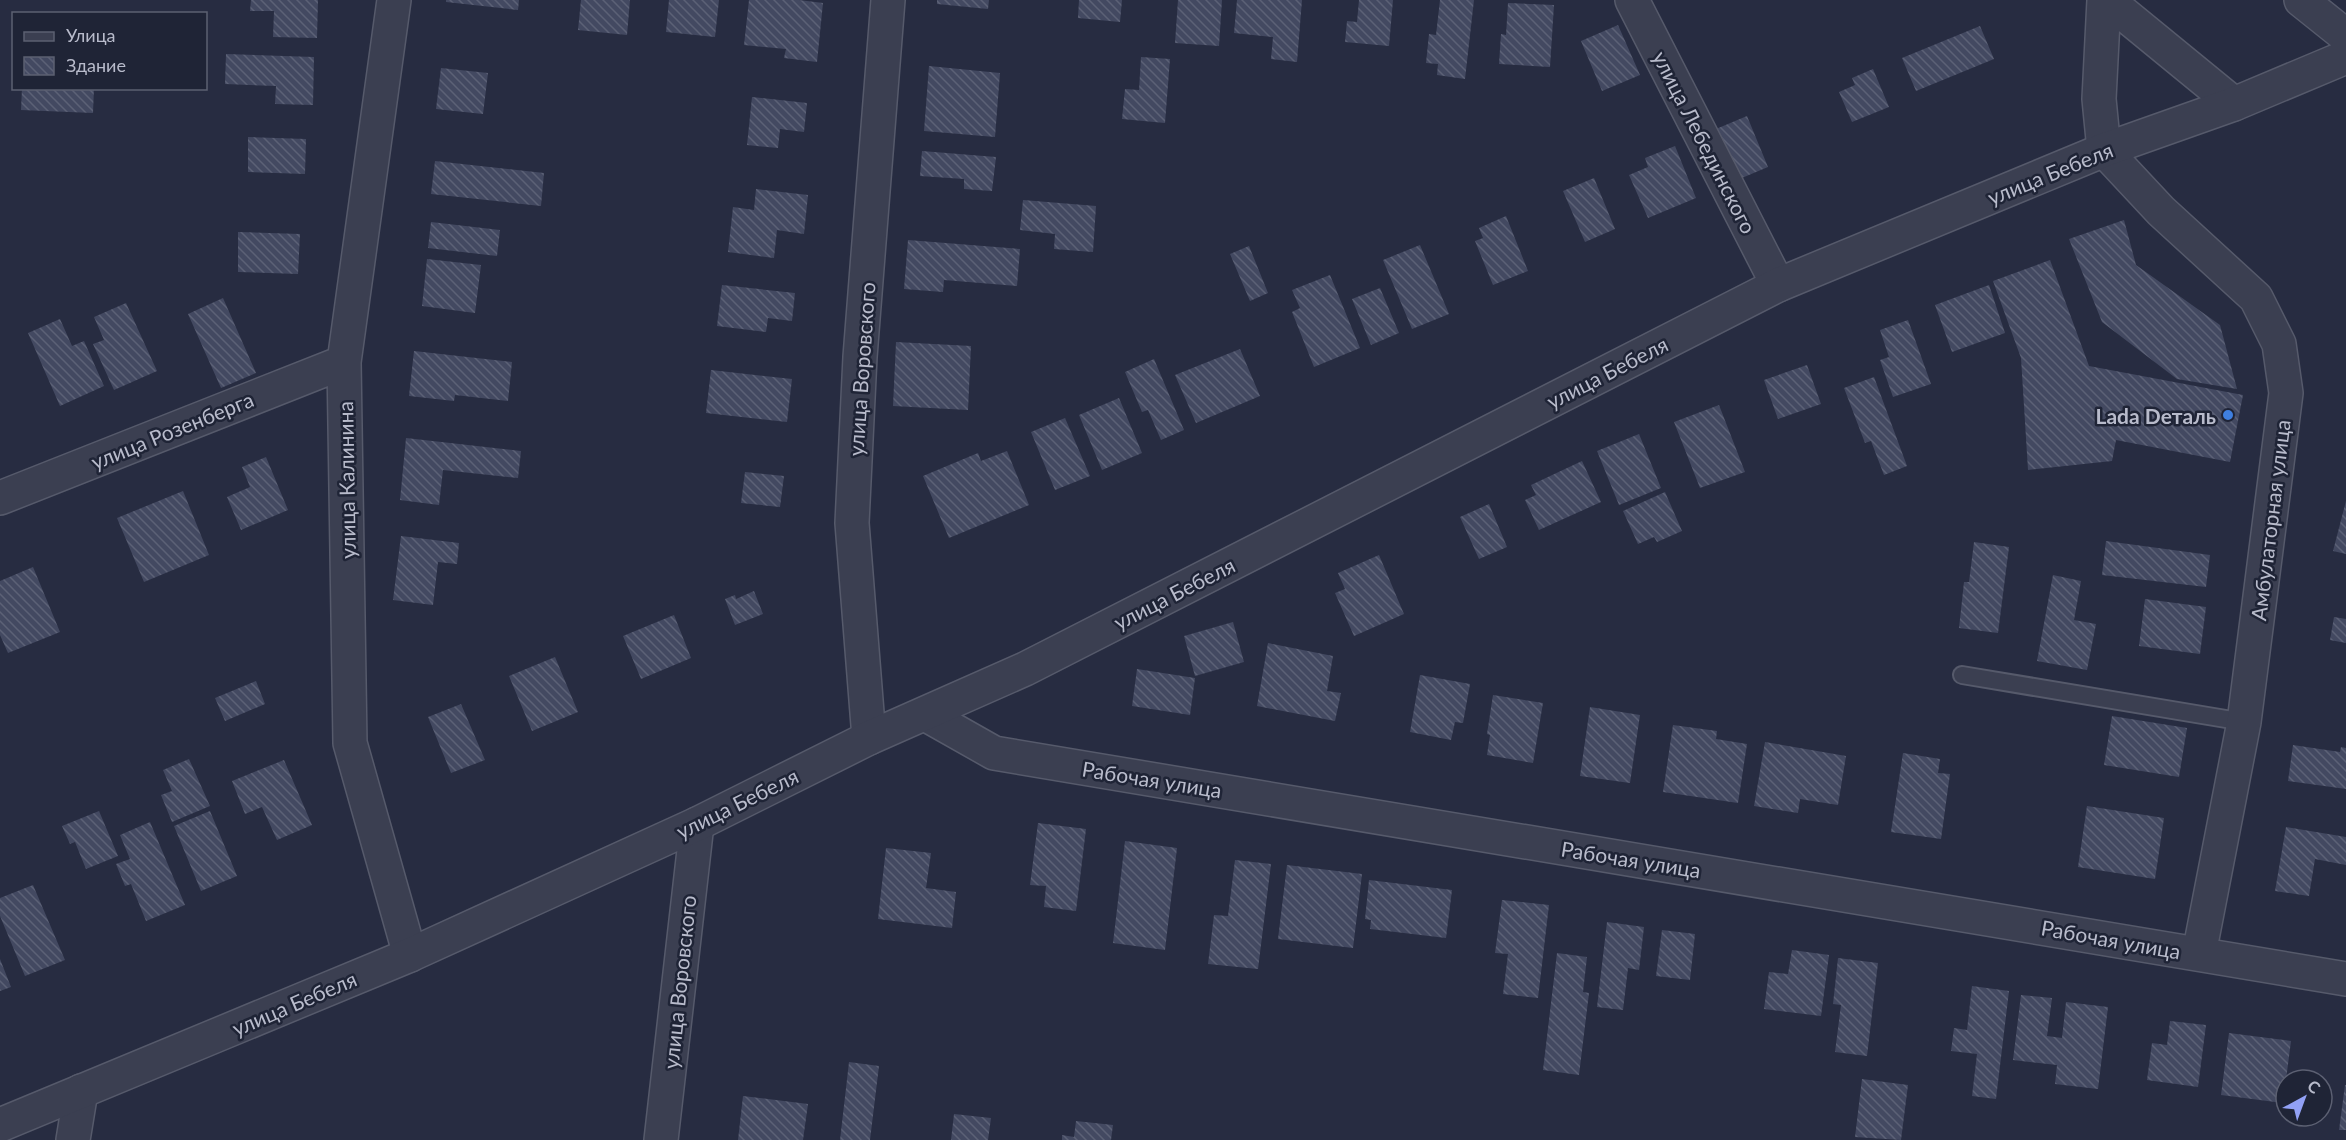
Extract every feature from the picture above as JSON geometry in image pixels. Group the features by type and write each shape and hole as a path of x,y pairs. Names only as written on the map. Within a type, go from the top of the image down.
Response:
{"street":[{"name":"улица Калинина","path":"394,0 344,362 351,743 410,955"},
{"name":"улица Воровского","path":"869,738 852,523 860,357 888,0"},
{"name":"улица Лебединского","path":"1632,0 1778,285"},
{"path":"2105,0 2234,104"},
{"path":"2104,150 2099,99 2105,0"},
{"path":"2301,0 2346,36"},
{"name":"улица Бебеля","path":"0,1125 410,955 697,824 869,738 1025,669 1778,285 2104,150 2234,104 2346,57"},
{"name":"Амбулаторная улица","path":"2104,150 2161,211 2256,298 2279,344 2286,393 2244,722 2199,954"},
{"name":"улица Розенберга","path":"0,498 344,362"},
{"name":"Рабочая улица","path":"925,714 994,753 2346,980"},
{"name":"улица Воровского","path":"661,1140 697,824"},
{"path":"72,1140 81,1091"}],"lane":[{"path":"1962,675 2244,722"}],"building":[{"path":"251,0 318,0 317,38 273,37 274,11 250,11"},
{"path":"446,0 519,0 518,10 446,2"},
{"path":"581,0 630,0 627,35 578,30"},
{"path":"669,0 719,0 715,37 666,32"},
{"path":"749,0 799,0 823,3 817,62 784,58 786,49 744,45"},
{"path":"937,0 989,0 988,9 937,4"},
{"path":"1079,0 1122,0 1120,22 1078,18"},
{"path":"1178,0 1222,0 1219,46 1175,43"},
{"path":"1237,0 1302,0 1297,62 1271,59 1273,37 1234,33"},
{"path":"1359,0 1393,0 1389,46 1345,42 1347,21 1357,22"},
{"path":"1440,0 1474,0 1465,79 1437,75 1438,64 1426,63 1429,34 1436,35"},
{"path":"1508,3 1554,5 1550,67 1499,64 1501,34 1506,35"},
{"path":"1618,25 1640,75 1602,91 1581,41"},
{"path":"1980,26 1994,59 1916,91 1902,58"},
{"path":"226,54 314,57 313,105 275,104 276,86 225,84"},
{"path":"1141,57 1170,59 1165,123 1122,119 1125,89 1139,90"},
{"path":"929,66 1000,73 995,137 924,131"},
{"path":"441,68 488,73 483,114 436,109"},
{"path":"1873,69 1889,107 1852,122 1839,92 1855,85 1852,78"},
{"path":"22,90 94,90 93,113 21,110"},
{"path":"752,97 807,103 804,132 780,129 778,148 747,145"},
{"path":"1747,116 1768,167 1737,180 1716,129"},
{"path":"248,137 306,139 305,174 248,172"},
{"path":"1675,146 1696,198 1648,218 1629,175 1648,167 1645,158"},
{"path":"922,151 996,157 992,191 964,189 964,179 920,176"},
{"path":"435,161 544,173 541,206 431,194"},
{"path":"1594,178 1615,229 1585,242 1563,191"},
{"path":"756,189 808,195 804,234 777,230 774,258 728,252 733,207 754,210"},
{"path":"1023,200 1096,206 1093,252 1054,249 1055,234 1020,230"},
{"path":"1506,216 1528,271 1493,285 1475,241 1483,238 1479,228"},
{"path":"2124,220 2136,265 2220,325 2237,389 2177,379 2102,322 2069,239"},
{"path":"431,222 500,230 497,256 428,248"},
{"path":"238,232 300,234 298,274 238,272"},
{"path":"908,240 1020,249 1017,286 944,280 943,292 904,289"},
{"path":"1420,245 1449,314 1412,329 1383,260"},
{"path":"1249,246 1268,293 1250,301 1230,254"},
{"path":"427,259 481,265 475,313 422,306"},
{"path":"2050,260 2089,366 2243,395 2230,462 2116,440 2112,461 2028,470 2021,358 1993,281"},
{"path":"1330,275 1360,348 1314,367 1292,312 1300,308 1292,290"},
{"path":"722,285 795,293 792,321 768,318 766,332 717,326"},
{"path":"1989,285 2005,333 1952,352 1935,305"},
{"path":"1380,288 1399,333 1371,345 1352,299"},
{"path":"223,298 256,373 221,388 188,314"},
{"path":"126,303 157,371 114,390 93,344 104,340 94,317"},
{"path":"60,319 72,346 84,341 104,386 60,406 28,333"},
{"path":"1908,320 1931,384 1893,397 1880,360 1889,357 1880,330"},
{"path":"896,342 971,346 968,410 893,406"},
{"path":"1240,349 1260,396 1196,423 1175,375"},
{"path":"414,351 512,362 508,401 455,395 454,401 409,396"},
{"path":"1154,359 1184,430 1161,440 1148,410 1142,412 1125,372"},
{"path":"1807,365 1821,404 1778,419 1764,380"},
{"path":"711,370 792,379 787,422 706,413"},
{"path":"1874,377 1907,466 1884,475 1871,441 1865,443 1844,388"},
{"path":"1119,398 1142,453 1102,470 1079,415"},
{"path":"1719,405 1745,472 1700,488 1674,422"},
{"path":"1065,418 1090,476 1055,490 1031,432"},
{"path":"1639,434 1661,488 1619,505 1597,451"},
{"path":"406,438 521,451 518,478 443,470 439,505 400,500"},
{"path":"1007,451 1029,505 949,538 923,476 978,453 981,461"},
{"path":"266,457 288,510 241,530 227,497 250,487 242,467"},
{"path":"1582,461 1601,502 1539,530 1525,500 1536,495 1531,485"},
{"path":"745,472 784,476 780,507 741,503"},
{"path":"183,491 209,555 144,582 117,518"},
{"path":"1665,492 1682,531 1657,542 1654,537 1638,544 1623,511"},
{"path":"2346,501 2346,554 2333,551"},
{"path":"1489,504 1507,547 1479,559 1460,517"},
{"path":"401,536 459,543 457,564 438,562 433,605 393,600"},
{"path":"2106,541 2210,555 2206,587 2102,575"},
{"path":"1974,542 2009,547 1998,633 1959,628 1964,582 1969,582"},
{"path":"1379,555 1404,614 1354,636 1335,593 1345,589 1338,573"},
{"path":"33,567 60,632 8,653 0,635 0,581"},
{"path":"2053,575 2081,581 2074,620 2096,624 2087,670 2037,661"},
{"path":"754,591 763,614 735,625 725,599 735,595 736,599"},
{"path":"2145,599 2206,607 2200,654 2139,646"},
{"path":"674,615 691,658 641,679 623,636"},
{"path":"2334,617 2346,619 2346,643 2330,640"},
{"path":"1233,622 1244,662 1195,676 1184,636"},
{"path":"1268,643 1333,656 1327,691 1341,693 1335,721 1257,706"},
{"path":"555,657 578,712 532,731 509,676"},
{"path":"1137,669 1195,678 1190,715 1132,706"},
{"path":"1420,675 1470,684 1463,723 1455,722 1451,740 1410,732"},
{"path":"256,681 265,704 225,721 215,698"},
{"path":"1493,695 1543,703 1533,763 1487,755 1490,735 1487,734"},
{"path":"461,704 485,760 451,773 428,717"},
{"path":"1590,707 1640,715 1630,783 1580,776"},
{"path":"2112,716 2187,728 2179,777 2104,765"},
{"path":"1673,725 1717,731 1716,739 1747,744 1738,803 1663,792"},
{"path":"1765,742 1846,756 1838,805 1800,799 1798,813 1754,806"},
{"path":"2293,745 2340,752 2341,747 2346,748 2346,789 2288,781"},
{"path":"1903,753 1940,759 1938,773 1950,774 1941,839 1891,832"},
{"path":"189,759 210,806 172,822 161,795 172,791 163,770"},
{"path":"284,760 312,825 277,840 262,807 245,814 232,781"},
{"path":"2087,806 2164,818 2155,879 2078,867"},
{"path":"99,811 118,856 86,869 75,842 70,844 62,826"},
{"path":"210,811 237,876 201,891 174,826"},
{"path":"150,822 185,905 146,921 131,884 125,886 116,864 130,859 120,835"},
{"path":"1038,823 1086,829 1076,911 1044,907 1046,886 1030,885"},
{"path":"2286,827 2346,837 2346,865 2315,859 2309,896 2275,891"},
{"path":"1125,841 1177,848 1165,950 1113,943"},
{"path":"886,848 931,853 926,888 956,892 952,928 878,919"},
{"path":"1235,860 1271,864 1258,969 1208,964 1214,915 1228,916"},
{"path":"1287,865 1362,874 1353,948 1278,939"},
{"path":"1369,880 1452,890 1446,938 1370,929 1371,920 1365,919"},
{"path":"33,885 65,960 25,976 0,916 0,898"},
{"path":"1502,900 1549,905 1538,998 1503,994 1508,954 1495,953"},
{"path":"1607,922 1644,927 1639,970 1628,968 1623,1010 1597,1007"},
{"path":"1662,930 1695,934 1690,980 1656,976"},
{"path":"1792,950 1829,955 1821,1016 1764,1009 1769,972 1788,974"},
{"path":"1557,953 1587,957 1583,992 1589,993 1579,1075 1543,1070"},
{"path":"1838,958 1878,963 1867,1056 1835,1052 1841,1005 1833,1004"},
{"path":"0,959 11,987 0,991"},
{"path":"1972,986 2009,991 1996,1099 1972,1096 1977,1054 1951,1051 1954,1028 1967,1030"},
{"path":"2021,995 2052,998 2047,1036 2062,1038 2066,1002 2108,1007 2098,1089 2055,1084 2057,1065 2013,1060"},
{"path":"2170,1021 2206,1025 2198,1087 2147,1080 2152,1043 2167,1045"},
{"path":"2229,1033 2291,1041 2288,1068 2274,1068 2274,1102 2221,1095"},
{"path":"849,1062 879,1066 870,1140 840,1140"},
{"path":"1862,1079 1908,1085 1901,1140 1855,1137"},
{"path":"2345,1085 2346,1130 2339,1130"},
{"path":"743,1096 808,1104 803,1140 738,1140"},
{"path":"954,1114 991,1118 988,1140 951,1140"},
{"path":"1076,1121 1113,1125 1111,1140 1062,1140 1062,1135 1074,1137"}],"place":[{"name":"Lada Dеталь","path":"2228,415"}]}
